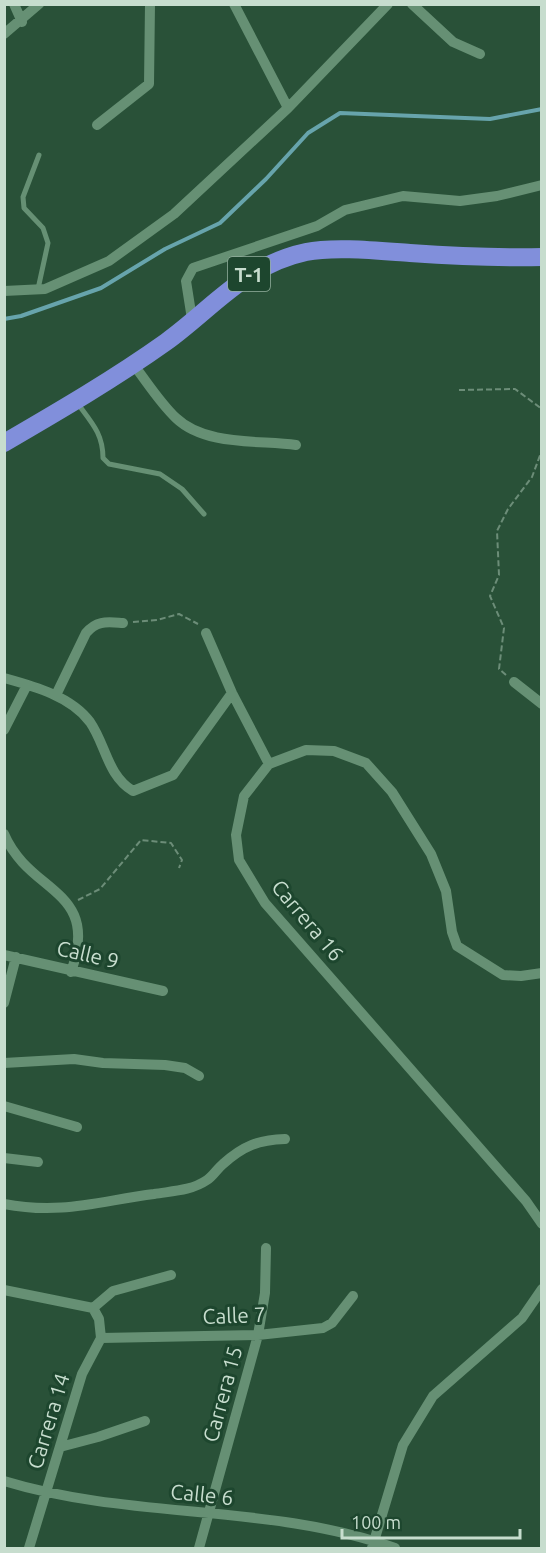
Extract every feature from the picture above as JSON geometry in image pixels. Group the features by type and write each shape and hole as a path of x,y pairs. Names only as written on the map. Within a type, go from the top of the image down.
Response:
{"highway":[{"name":"T-1","path":"4,443 133,364 168,340 246,275 274,262 307,252 373,250 484,258 542,257"}],"street":[{"path":"14,4 22,22"},
{"path":"4,34 22,22 39,4"},
{"path":"98,125 149,84 150,4"},
{"path":"234,4 288,108"},
{"path":"4,291 38,289 109,261 174,214 288,108 388,4"},
{"path":"412,4 453,42 480,54"},
{"path":"192,319 186,281 193,268 317,226 345,210 403,196 460,201 497,196 542,185"},
{"path":"133,364 177,419 193,429 222,438 296,445"},
{"path":"56,695 92,625 100,622 123,622"},
{"path":"206,633 232,693 269,764 306,750 334,751 366,763 392,792 431,854 446,891 457,946 503,975 520,976 542,973"},
{"path":"4,678 56,695 89,721 113,771 123,784 133,791 173,775 232,693"},
{"path":"514,682 527,695 542,704"},
{"path":"4,730 27,685"},
{"name":"Carrera 16","path":"269,764 244,796 236,835 239,860 265,903 526,1201 542,1224"},
{"path":"4,834 12,851 25,865 70,904 76,917 79,946 71,972"},
{"path":"4,1003 10,956"},
{"name":"Calle 9","path":"10,956 71,972 163,991"},
{"path":"4,1063 74,1059 157,1064 185,1068 199,1076"},
{"path":"4,1106 77,1127"},
{"path":"4,1204 65,1209 176,1192 207,1180 224,1163 256,1142 285,1139"},
{"path":"4,1158 38,1162"},
{"name":"Carrera 15","path":"199,1548 258,1335 265,1293 266,1248"},
{"path":"93,1308 113,1291 171,1275"},
{"path":"373,1545 403,1445 433,1396 522,1318 542,1289"},
{"path":"4,1290 93,1308 99,1319 101,1338"},
{"name":"Calle 7","path":"101,1338 258,1335 323,1328 332,1323 353,1296"},
{"name":"Carrera 14","path":"29,1548 82,1374 101,1338"},
{"path":"60,1447 99,1437 144,1421"},
{"name":"Calle 6","path":"4,1481 46,1494 209,1515 297,1522 373,1545 395,1548"}],"lane":[{"path":"38,289 48,243 43,228 24,208 23,197 39,155"},
{"path":"75,401 98,430 103,441 102,458 109,464 160,474 182,489 204,514"}],"path":[{"path":"459,390 515,389 542,409"},
{"path":"514,682 499,669 504,628 490,596 499,575 498,531 508,509 532,477 542,450"},
{"path":"123,622 157,620 179,614 194,620 206,633"},
{"path":"70,904 99,889 141,840 171,843 182,860 179,868"}],"waterway":[{"path":"4,319 21,316 101,288 165,249 220,223 266,179 308,133 340,113 490,119 542,109"}]}
